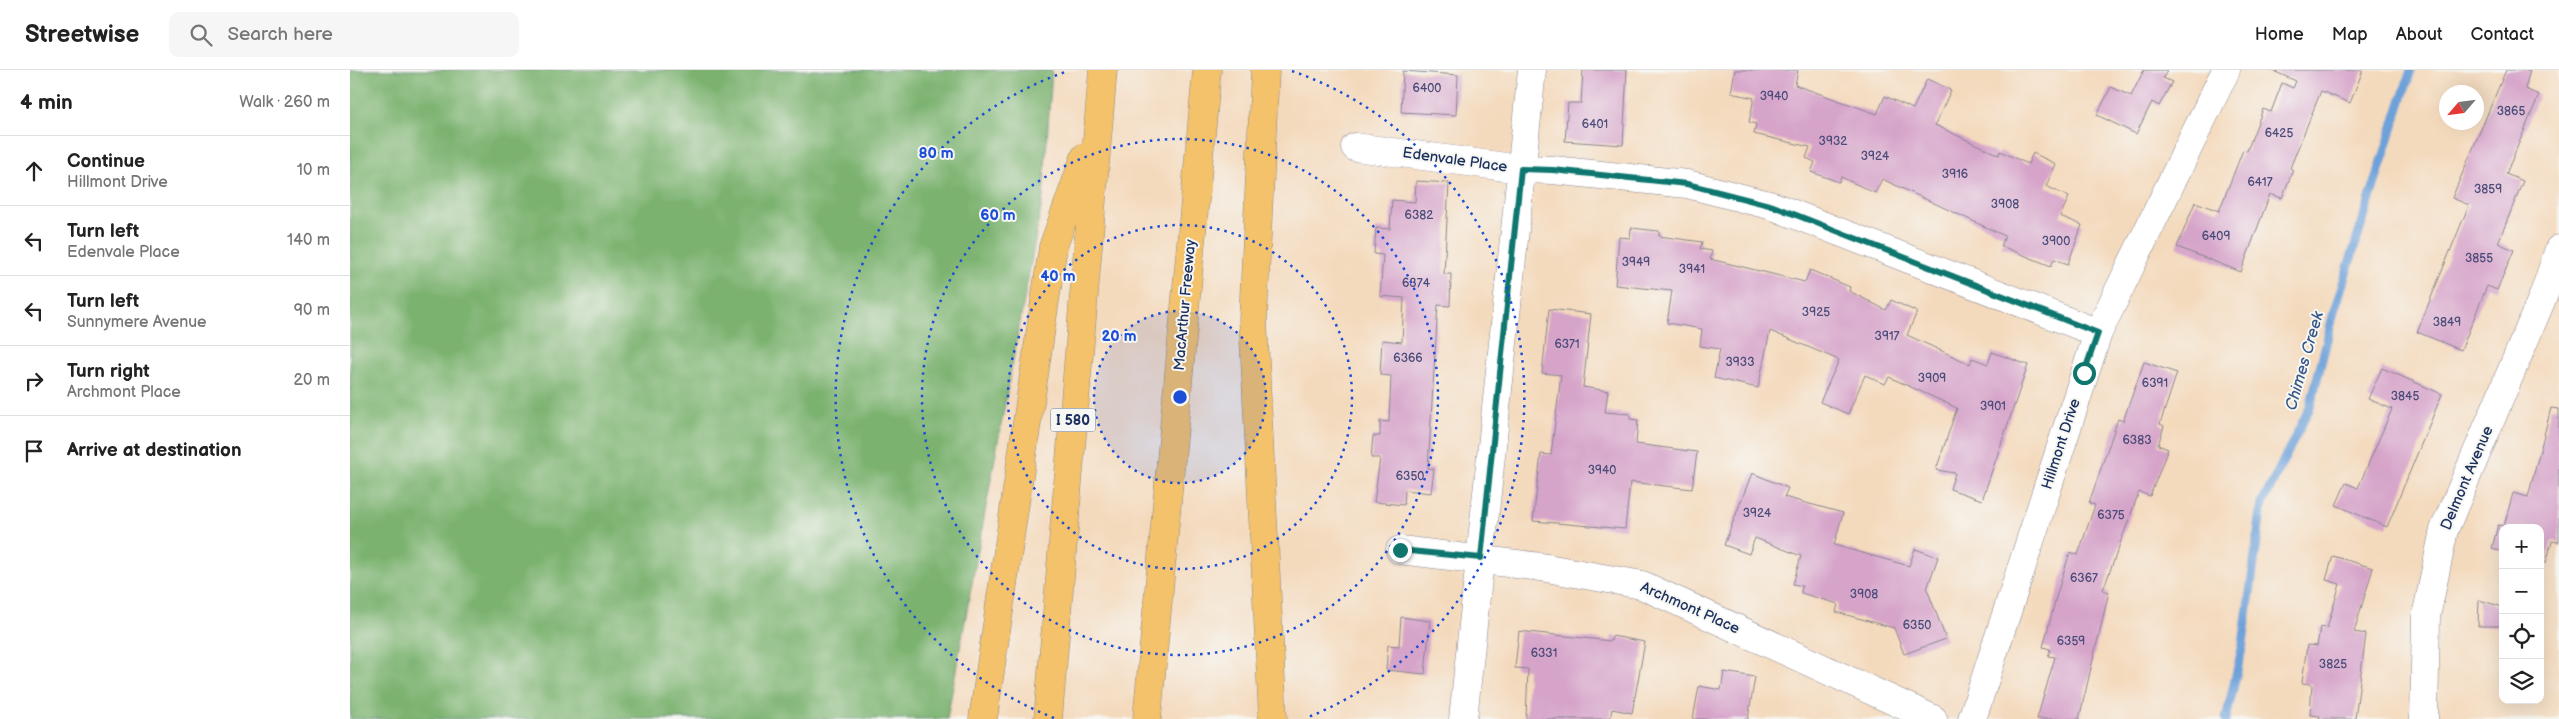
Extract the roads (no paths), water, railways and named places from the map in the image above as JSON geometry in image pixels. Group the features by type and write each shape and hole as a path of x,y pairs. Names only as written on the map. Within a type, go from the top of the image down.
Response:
{"highway":[{"name":"I 580","path":"1048,719 1103,70"},
{"name":"MacArthur Freeway","path":"1147,719 1207,70"},
{"path":"1265,70 1253,319 1273,719"},
{"path":"983,719 1053,247 1098,120"}],"street":[{"path":"1463,719 1532,70"},
{"name":"Hillmont Drive","path":"1972,719 2098,333 2226,70"},
{"name":"Edenvale Place","path":"1355,147 1521,169 1553,170 1687,184 1773,206 2098,333"},
{"name":"Delmont Avenue","path":"2424,719 2426,617 2444,530 2544,294 2559,249"},
{"name":"Archmont Place","path":"1400,550 1481,558 1642,585 1933,719"}],"waterway":[{"name":"Chimes Creek","path":"2226,719 2243,644 2262,504 2310,407 2335,308 2411,70"}]}
